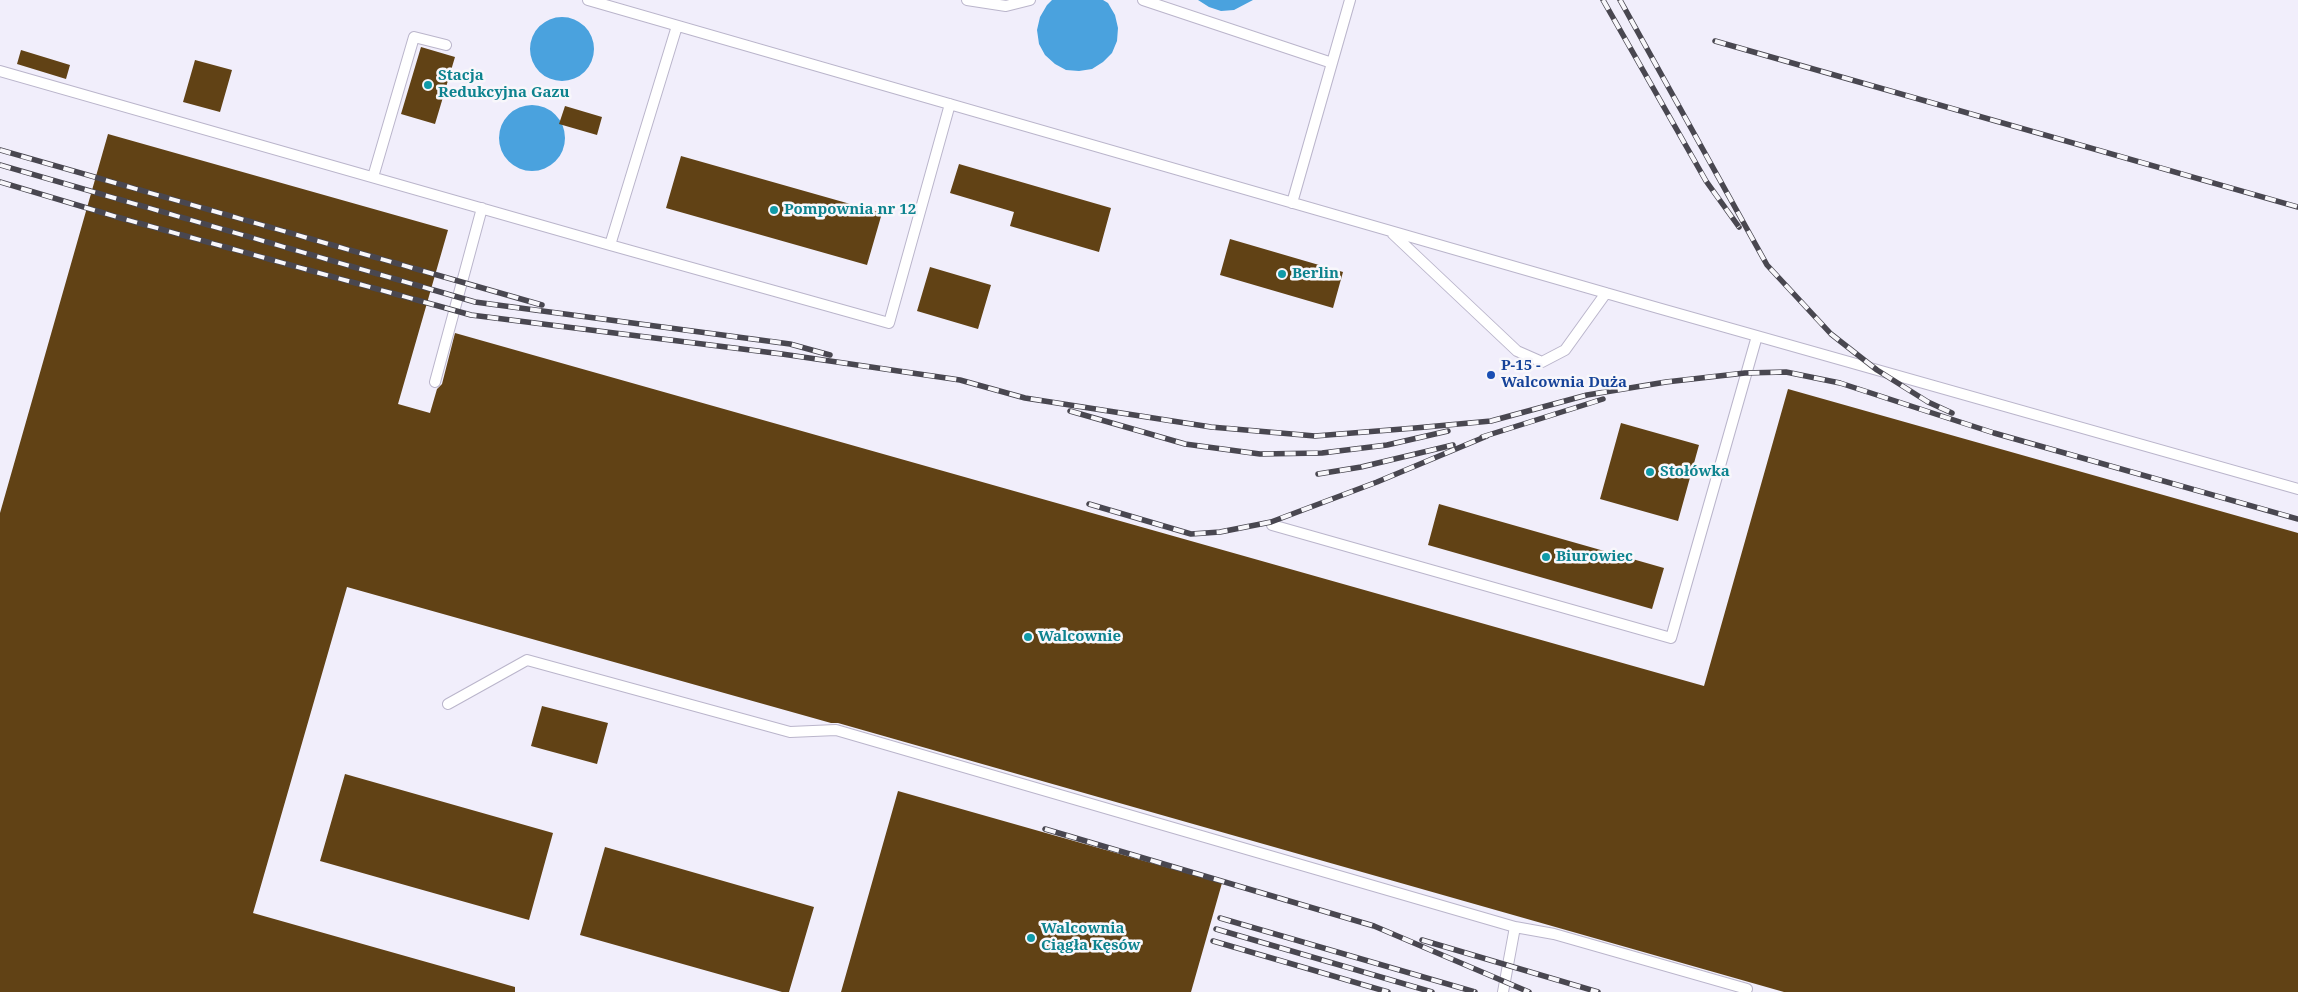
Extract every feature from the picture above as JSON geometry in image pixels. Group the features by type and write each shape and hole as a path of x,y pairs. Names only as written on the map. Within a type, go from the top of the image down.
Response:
{"lane":[{"path":"588,0 1390,232 2298,489"},
{"path":"967,0 1006,6 1030,0"},
{"path":"1143,0 1332,64"},
{"path":"1292,203 1350,0"},
{"path":"610,245 677,26"},
{"path":"373,176 414,37 446,45"},
{"path":"0,71 373,176 562,233 889,323 950,104"},
{"path":"435,382 482,208"},
{"path":"1390,232 1517,351 1542,362 1564,350 1606,293"},
{"path":"1272,525 1671,638 1757,336"},
{"path":"448,704 527,660 790,732 836,730 1515,928 1554,934 1747,989"},
{"path":"1503,992 1515,928"}],"shaded area":[{"path":"0,0 2298,0 2298,992 0,992"}],"water":[{"path":"1052,0 1103,0 1108,3 1115,15 1118,28 1117,41 1112,53 1103,62 1092,69 1066,70 1055,64 1045,55 1039,44 1037,30 1040,17"},
{"path":"1198,0 1253,0 1234,10 1221,11 1209,7"},
{"path":"562,17 574,19 585,26 592,37 594,49 592,61 585,72 574,79 562,81 550,79 539,72 532,61 530,49 532,37 539,26 550,19"},
{"path":"532,105 544,108 555,115 562,126 565,138 562,150 555,161 544,168 532,171 520,168 509,161 502,150 499,138 502,126 509,115 520,108"}],"building":[{"name":"Stacja Redukcyjna Gazu","path":"421,47 455,57 435,124 401,114"},
{"path":"21,50 70,65 66,79 17,64"},
{"path":"195,60 232,70 220,112 183,102"},
{"path":"565,106 602,117 597,135 559,124"},
{"name":"Walcownie","path":"108,134 448,230 398,404 430,413 437,389 442,384 455,333 1704,686 1788,389 2298,533 2298,992 1784,992 838,723 831,723 347,587 253,913 515,987 515,992 0,992 0,513"},
{"name":"Pompownia nr 12","path":"681,156 882,213 867,265 666,208"},
{"path":"959,164 1111,208 1099,252 1010,226 1014,212 950,193"},
{"name":"Berlin","path":"1230,239 1343,272 1333,308 1220,275"},
{"path":"930,267 991,285 978,329 917,311"},
{"name":"Stołówka","path":"1621,423 1699,445 1678,521 1600,499"},
{"name":"Biurowiec","path":"1439,504 1664,568 1652,609 1428,545"},
{"path":"542,706 608,723 597,764 531,746"},
{"path":"345,774 553,833 529,920 320,861"},
{"name":"Walcownia Ciągła Kęsów","path":"898,791 1222,883 1191,992 841,992"},
{"path":"605,847 814,907 789,992 782,992 580,935"}],"railway":[{"path":"1603,0 1706,181 1739,227"},
{"path":"1620,0 1767,265 1831,334 1877,370 1928,402 1952,413"},
{"path":"1715,41 2298,207"},
{"path":"0,150 542,305"},
{"path":"0,165 475,302 790,344 830,355"},
{"path":"0,182 117,217 471,315 782,354 960,380 1025,398 1211,427 1315,436 1491,421 1587,395 1666,382 1745,373 1786,372 1840,383 1994,433 2298,519"},
{"path":"1482,437 1603,399"},
{"path":"1070,411 1185,444 1260,454 1322,453 1387,445 1448,431"},
{"path":"1089,504 1191,534 1220,532 1271,522 1377,482 1487,436"},
{"path":"1318,474 1361,467 1453,445"},
{"path":"1045,829 1374,926 1529,992"},
{"path":"1220,918 1475,992"},
{"path":"1216,929 1432,992"},
{"path":"1422,940 1598,992"},
{"path":"1213,941 1388,992"}],"place":[{"name":"Stacja Redukcyjna Gazu","path":"428,85"},
{"name":"Pompownia nr 12","path":"774,210"},
{"name":"Berlin","path":"1282,274"},
{"name":"P-15 - Walcownia Duża","path":"1491,375"},
{"name":"Stołówka","path":"1650,472"},
{"name":"Biurowiec","path":"1546,557"},
{"name":"Walcownie","path":"1028,637"},
{"name":"Walcownia Ciągła Kęsów","path":"1031,938"}]}
